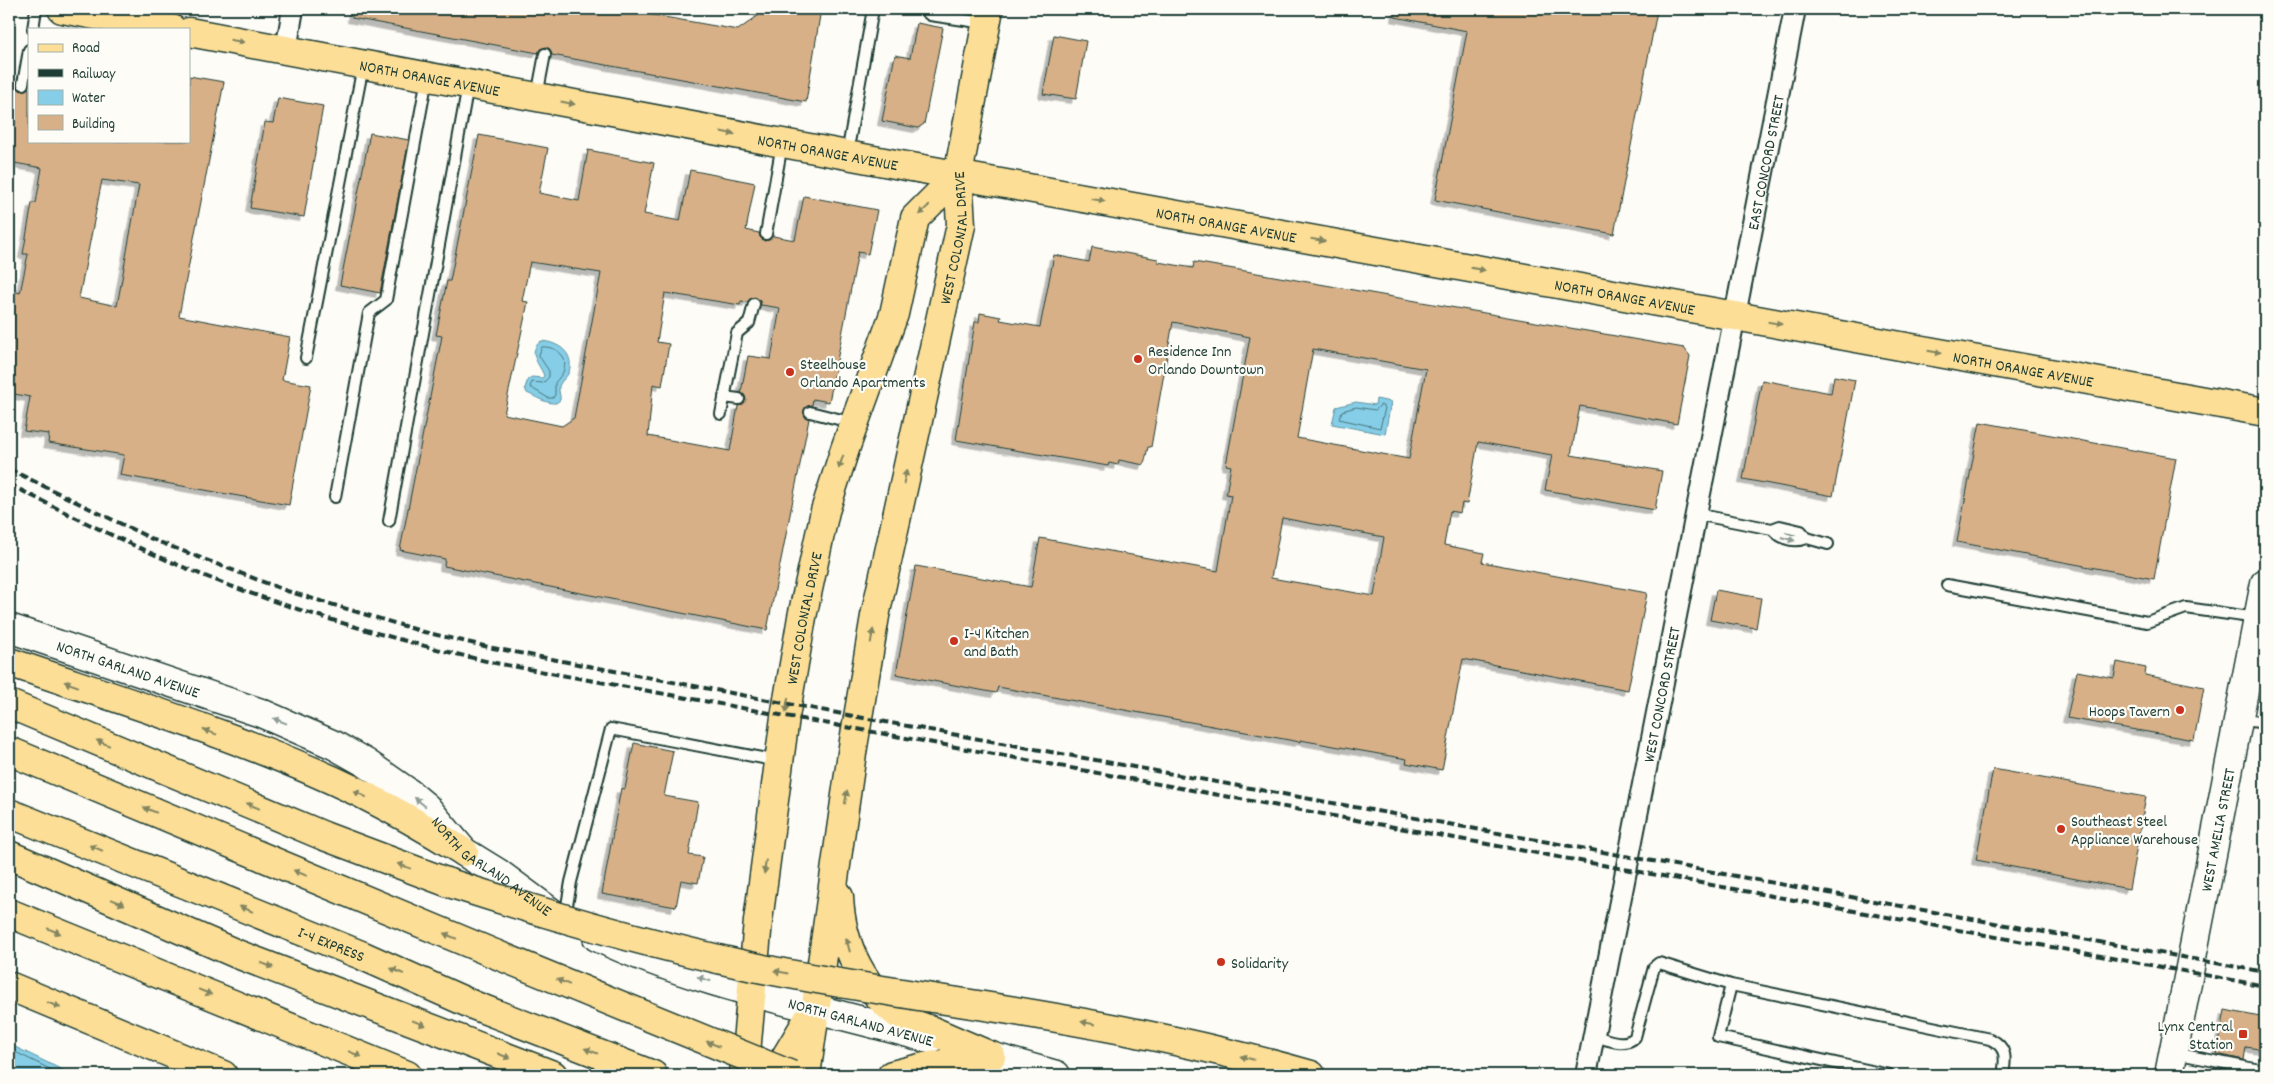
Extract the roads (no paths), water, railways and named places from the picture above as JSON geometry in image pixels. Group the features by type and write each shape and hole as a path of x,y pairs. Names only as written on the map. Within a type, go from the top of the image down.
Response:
{"main road":[{"path":"62,9 166,28"},
{"path":"958,175 987,16"},
{"name":"NORTH ORANGE AVENUE","path":"190,32 846,155 2265,412"},
{"name":"WEST COLONIAL DRIVE","path":"744,1075 751,992 779,762 794,657 815,553 832,485 894,314 915,218 958,175"},
{"name":"WEST COLONIAL DRIVE","path":"806,1075 861,698 882,582 961,225 958,175"},
{"path":"9,662 194,726 285,760 364,796 464,852"},
{"path":"9,704 324,836 449,883 521,906 673,948 792,975 1056,1016 1151,1036 1311,1075"},
{"path":"9,751 495,954 791,1075"},
{"name":"I-4 EXPRESS","path":"9,813 360,955 473,1004 653,1075"},
{"path":"839,845 841,921 850,953 862,975 876,993 907,1020 991,1056"},
{"path":"9,855 237,954 553,1075"},
{"path":"9,913 407,1075"},
{"path":"9,986 223,1075"},
{"path":"775,1075 815,1008"},
{"path":"892,1075 924,1067 991,1056"}],"street":[{"path":"286,50 293,9"},
{"name":"EAST CONCORD STREET","path":"1734,315 1795,9"},
{"name":"WEST CONCORD STREET","path":"1586,1075 1734,315"},
{"name":"WEST AMELIA STREET","path":"2171,1064 2238,718 2263,600"},
{"name":"NORTH GARLAND AVENUE","path":"9,628 261,713 334,745 366,763 415,798 426,807 464,852 498,873 565,922 680,972 1056,1075"}],"lane":[{"path":"32,28 36,9"},
{"path":"846,155 873,9"},
{"path":"923,9 930,15 987,16"},
{"path":"537,97 544,54"},
{"path":"23,84 28,56"},
{"path":"306,358 363,65"},
{"path":"335,497 369,313 386,300 428,77"},
{"path":"389,521 468,84"},
{"path":"766,234 782,143"},
{"path":"721,414 737,333 749,323 754,304"},
{"path":"724,396 739,399"},
{"path":"810,412 855,423"},
{"path":"1696,514 1772,529 1779,536 1792,540 1799,541 1807,538 1828,544"},
{"path":"1947,585 2147,622 2186,608 2263,600"},
{"path":"2238,718 2265,723"},
{"path":"565,922 572,882 610,729 779,762"},
{"path":"1594,1036 1622,1043 1631,1041 1635,1037 1654,967 1658,963 1731,985 1990,1039 2000,1044 2004,1050 2003,1075"},
{"path":"1731,985 1718,1037 1890,1075"},
{"path":"2171,1064 2265,1071"}],"water":[{"path":"541,341 553,343 563,349 569,359 569,372 559,386 560,400 556,403 545,401 527,393 525,388 528,379 532,377 542,378 544,376 534,354 537,345"},
{"path":"1376,399 1391,402 1385,434 1332,424 1336,407 1356,402 1375,405"},
{"path":"9,1044 73,1075 9,1075"}],"railway":[{"path":"9,469 154,540 287,591 424,632 493,648 858,717 2265,972"},
{"path":"9,484 121,539 178,565 236,588 362,629 490,662 2265,986"}],"place":[{"name":"Residence Inn Orlando Downtown","path":"1138,359"},
{"name":"Steelhouse Orlando Apartments","path":"790,372"},
{"name":"I-4 Kitchen and Bath","path":"954,641"},
{"name":"Hoops Tavern","path":"2180,710"},
{"name":"Southeast Steel Appliance Warehouse","path":"2061,829"},
{"name":"Solidarity","path":"1221,962"},
{"name":"Lynx Central Station","path":"2243,1034"}]}
